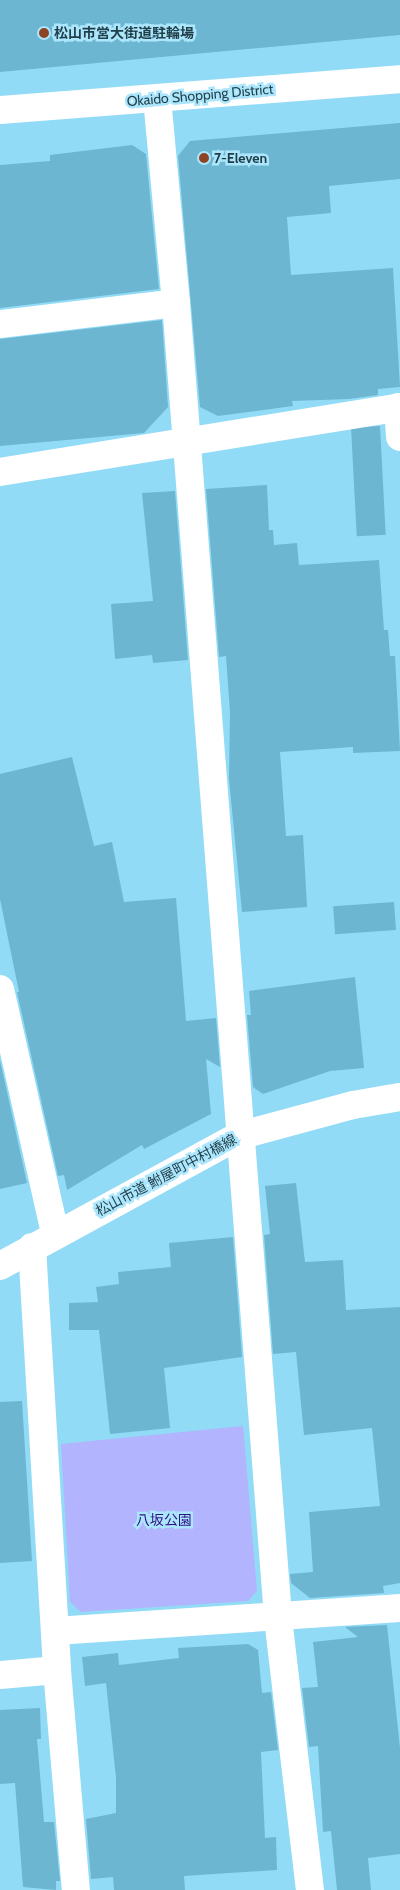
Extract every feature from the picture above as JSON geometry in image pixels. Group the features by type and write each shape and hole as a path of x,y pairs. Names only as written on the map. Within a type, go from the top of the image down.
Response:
{"street":[{"name":"Okaido Shopping District","path":"0,110 400,79"},
{"path":"157,98 176,303 238,1136 278,1618 310,1890"},
{"path":"0,324 176,303"},
{"path":"0,472 185,440 399,407 400,437"},
{"path":"0,989 44,1241 55,1631 76,1890"},
{"name":"松山市道 鮒屋町中村橋線","path":"0,1266 238,1136 353,1105 400,1098"},
{"path":"55,1631 278,1618 400,1608"},
{"path":"0,1675 57,1670"}],"green space":[{"name":"八坂公園","path":"243,1426 257,1591 248,1601 81,1612 70,1602 61,1444"}],"building":[{"path":"0,0 400,0 400,35 0,72"},
{"path":"400,123 400,179 329,186 331,213 287,217 291,275 393,268 400,387 378,389 378,395 349,399 292,401 293,406 218,416 200,407 178,156 190,141"},
{"path":"132,145 146,154 159,289 0,308 0,165 50,161 50,155"},
{"path":"162,320 168,407 144,433 0,446 0,339"},
{"path":"380,426 386,535 357,536 351,428"},
{"path":"267,485 269,530 273,530 274,545 297,543 299,565 379,560 384,630 388,630 390,656 395,656 400,751 353,753 353,747 280,752 286,836 303,835 307,907 242,912 229,779 230,712 226,656 219,657 206,489"},
{"path":"175,491 188,660 153,663 152,655 115,659 111,604 153,601 142,493"},
{"path":"72,757 94,846 112,842 124,902 176,898 186,1021 216,1018 220,1067 206,1059 211,1114 144,1149 142,1145 67,1190 64,1175 58,1176 17,992 19,992 0,899 0,774"},
{"path":"394,902 396,930 335,934 333,906"},
{"path":"355,977 364,1068 330,1071 263,1094 253,1087 247,1015 251,1015 249,991"},
{"path":"0,1060 27,1183 0,1189"},
{"path":"296,1183 305,1262 343,1260 346,1310 400,1307 400,1583 383,1586 384,1593 310,1598 291,1583 290,1574 313,1572 309,1512 380,1506 372,1428 304,1435 296,1352 273,1354 264,1235 270,1234 265,1186"},
{"path":"233,1237 242,1357 164,1368 170,1428 110,1434 99,1330 69,1330 69,1303 98,1302 96,1287 119,1284 118,1272 171,1267 169,1243"},
{"path":"22,1401 32,1561 0,1563 0,1402"},
{"path":"387,1625 400,1748 400,1854 368,1858 371,1890 337,1890 331,1831 323,1832 318,1746 309,1747 302,1688 318,1687 313,1642 358,1637 345,1627"},
{"path":"248,1644 258,1650 262,1693 271,1692 278,1750 261,1752 265,1838 276,1837 277,1870 184,1876 185,1890 114,1890 113,1877 91,1879 86,1819 116,1813 116,1778 106,1683 85,1686 82,1657 118,1653 119,1665 179,1658 178,1648"},
{"path":"40,1708 41,1739 37,1739 44,1822 54,1822 60,1881 56,1881 56,1890 23,1887 15,1783 0,1784 0,1710"}],"place":[{"name":"松山市営大街道駐輪場","path":"44,33"},
{"name":"7-Eleven","path":"204,158"}]}
